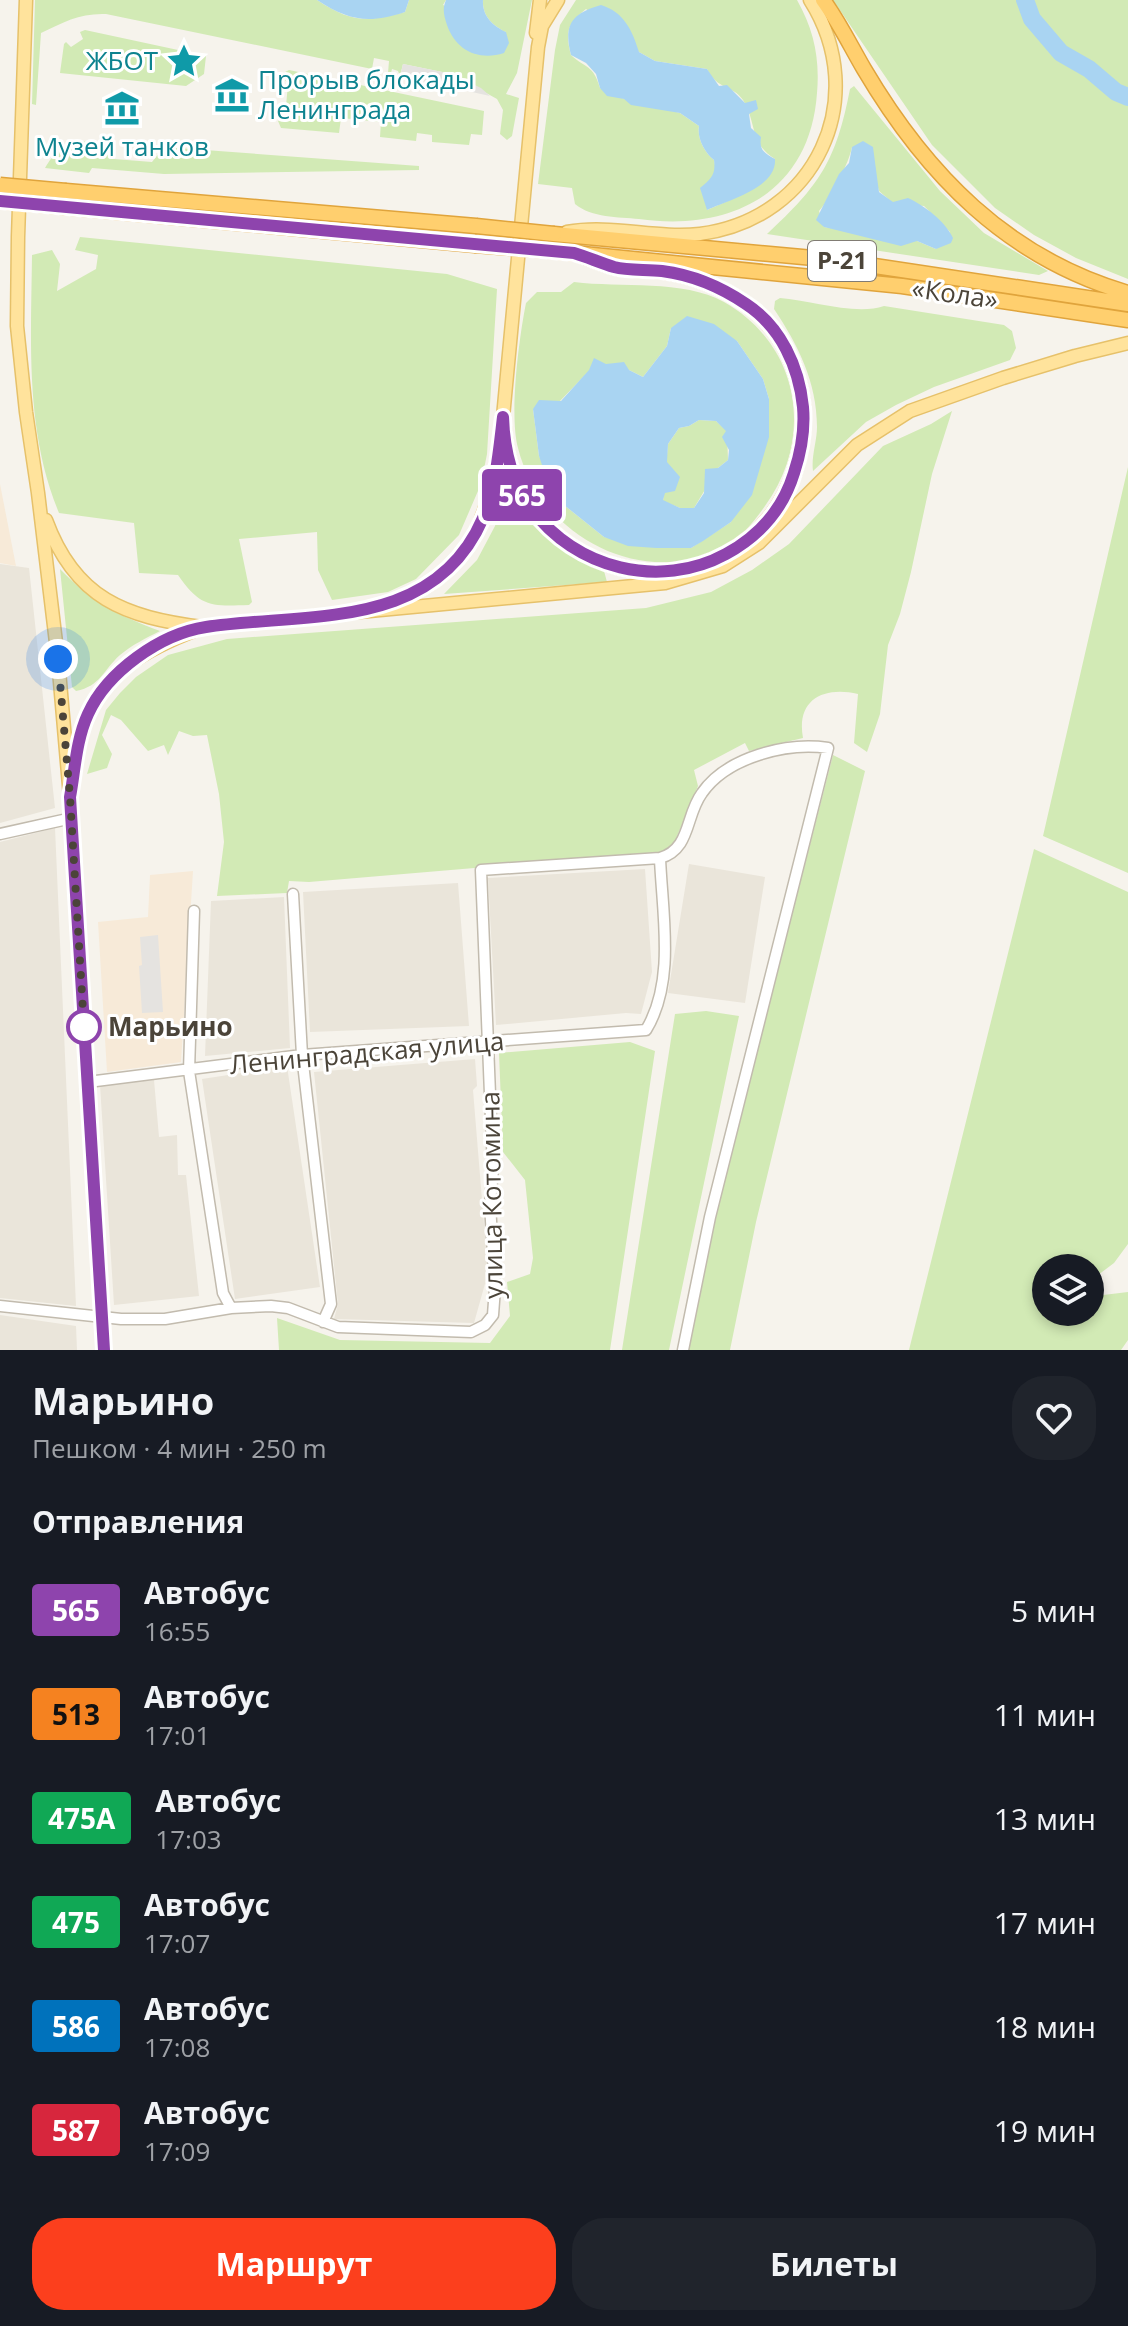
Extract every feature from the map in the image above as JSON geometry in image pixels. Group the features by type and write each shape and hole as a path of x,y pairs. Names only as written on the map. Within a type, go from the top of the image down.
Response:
{"highway":[{"path":"823,0 902,126 958,195 985,219 1040,256 1092,281 1128,293"},
{"name":"«Кола»","path":"0,185 835,260 1128,304"},
{"name":"«Кола»","path":"0,201 902,286 1128,320"},
{"path":"503,417 510,465 531,508 571,546 599,561 625,569 674,572 719,558 763,527 788,491 802,443 802,392 793,363 775,330 750,306 696,278 663,271 616,268 574,253"}],"main road":[{"path":"26,0 17,326 58,659 72,818 104,1350"},
{"path":"530,108 530,77 540,0"},
{"path":"351,613 385,605 419,591 444,572 466,547 484,516 498,457 503,417 530,108 542,26 558,0"},
{"path":"554,234 592,227 663,235 716,231 759,216 793,192 821,150 834,102 831,49 810,0"},
{"path":"38,493 50,530 64,558 95,592 123,610 147,619 202,627 646,586 723,566 759,543 841,459 891,422 932,402 1003,378 1128,343"},
{"path":"70,797 82,731 102,691 114,676 141,655 202,627"}],"street":[{"path":"660,858 671,855 680,846 696,803 712,781 725,771 740,763 789,749 808,745 828,748 710,1217 683,1350"},
{"path":"0,834 72,818"},
{"name":"Ленинградская улица","path":"88,1082 302,1055 646,1030 655,1016 664,970 660,858"},
{"name":"улица Котомина","path":"323,1322 338,1327 471,1332 485,1325 493,1315 495,1288 490,1204 493,1169 481,870 660,858"},
{"path":"0,1306 102,1319 165,1319 231,1308 271,1306 288,1308 323,1322 331,1304 302,1055 293,894"},
{"path":"194,911 189,1071 223,1293 231,1308"}],"shaded area":[{"path":"403,64 452,74 481,88 490,96 400,76"},
{"path":"0,484 16,566 0,563"},
{"path":"0,564 29,568 55,808 0,823"},
{"path":"55,828 76,1306 0,1298 0,842"},
{"path":"689,864 765,877 745,1003 668,993"},
{"path":"645,869 652,972 641,1014 496,1025 488,878"},
{"path":"193,871 181,1062 107,1072 98,922 148,917 150,875"},
{"path":"458,883 469,1026 310,1032 303,892"},
{"path":"284,897 290,1048 205,1056 211,901"},
{"path":"158,935 163,1012 142,1013 140,937"},
{"path":"475,1059 477,1086 473,1090 488,1273 474,1323 334,1319 338,1304 314,1072"},
{"path":"287,1066 320,1287 235,1299 202,1079"},
{"path":"154,1080 159,1137 177,1135 178,1175 186,1175 199,1296 114,1305 100,1085"},
{"path":"0,1315 76,1326 77,1350 0,1350"}],"green space":[{"path":"35,0 317,0 350,17 369,19 405,12 409,0 446,0 443,5 506,32 489,20 483,0 532,0 517,73 506,94 519,98 512,136 507,140 500,134 503,110 497,99 452,74 403,64 400,76 398,71 392,69 388,73 389,61 374,58 372,69 106,14 80,17 41,33 36,105 32,104"},
{"path":"576,0 797,0 812,34 818,68 811,128 799,157 782,180 760,198 734,211 705,219 623,218 582,209 575,204 572,188 538,184 560,25","holes":["586,9 639,52 655,61 707,69 715,81 743,100 757,139 775,159 730,200 707,210 716,170 714,160 700,140 699,126 680,113 624,99 600,88 592,71 571,55 569,29"]},
{"path":"833,0 1128,0 1128,279 1076,258 1034,235 995,208 932,145"},
{"path":"85,30 206,56 204,74 186,86 60,73 64,44 66,42 71,47 83,39 80,32"},
{"path":"289,70 484,111 482,135 471,134 469,145 432,142 432,135 417,133 416,141 380,137 381,122 341,118 339,133 281,128 278,121 285,117 288,84 283,73"},
{"path":"854,86 940,191 984,233 1048,271 1039,275 767,234 800,201 823,170 839,135 850,89","holes":["852,147 874,156 874,173 879,191 893,203 924,206 950,232 936,249 917,241 824,227 819,211 839,180"]},
{"path":"79,141 104,143 114,159 152,162 164,147 419,166 419,170 164,174 92,168 89,173 45,168 59,150"},
{"path":"80,237 447,274 497,289 487,454 481,484 459,535 416,579 388,592 332,600 318,570 317,532 239,539 252,602 249,605 216,605 193,594 178,575 139,573 134,523 59,513 48,482 35,419 31,354 32,255 52,250 60,264 57,291 96,269 98,255 75,250"},
{"path":"574,282 690,290 724,302 750,320 770,342 784,367 792,394 794,422 790,451 781,479 765,506 732,543 717,551 685,560 654,562 623,556 594,544 568,527 546,505 529,478 518,448 514,416 516,376 526,303 537,292 561,292","holes":["671,328 737,341 763,379 769,399 731,522 691,548 604,537 564,505 539,456 533,409 560,401 590,370 629,370 643,377 667,346"]},
{"path":"780,298 860,309 884,306 1004,325 1012,331 1016,348 1010,360 934,387 866,422 813,471 817,427 814,395 798,350 774,309 775,301"},
{"path":"952,411 932,474 900,614 888,645 880,714 867,752 854,743 858,694 823,694 808,705 802,725 803,738 749,751 745,743 694,770 698,786 675,841 665,852 309,882 289,881 287,893 217,896 224,842 219,794 207,735 193,736 179,731 168,755 164,745 148,751 121,720 111,715 102,735 112,754 107,768 87,774 106,710 136,677 168,655 227,639 646,608 711,592 752,570 789,544 883,446"},
{"path":"699,420 716,421 727,431 728,460 718,468 694,508 680,508 663,501 668,444 679,428"},
{"path":"1128,467 1128,873 1043,836"},
{"path":"510,482 538,526 559,545 604,571 607,582 444,594 477,560 495,526"},
{"path":"60,569 106,607 160,631 120,655 91,685 76,691 72,687"},
{"path":"833,755 865,771 756,1222 730,1350 687,1350 714,1219"},
{"path":"1034,849 1128,892 1128,1244 1104,1270 1104,1254 1032,1254 1032,1326 1104,1326 1104,1295 1128,1292 1128,1340 1121,1350 909,1350"},
{"path":"706,1011 739,1016 669,1350 622,1350 675,1014"},
{"path":"630,1042 655,1051 610,1350 279,1350 277,1318 340,1340 490,1343 510,1316 507,1282 530,1274 533,1258 525,1180 503,1152 499,1053"}],"water":[{"path":"317,0 409,0 405,12 370,19 349,16"},
{"path":"446,0 483,0 489,20 506,32 509,43 504,53 477,55 462,47 447,25 444,12"},
{"path":"601,5 616,12 626,23 639,52 655,61 707,69 719,86 727,85 745,103 756,100 758,109 749,114 751,128 761,137 763,151 775,159 774,169 768,178 750,192 707,210 700,188 712,176 714,160 702,144 699,126 680,113 631,105 624,99 607,96 600,88 596,74 586,63 571,55 568,36 572,22 583,12"},
{"path":"863,141 873,147 879,192 893,202 908,198 928,210 949,232 953,238 951,243 936,249 917,241 901,246 824,227 816,220 839,174 849,163 852,147"},
{"path":"687,316 714,324 737,341 763,379 769,399 769,437 752,495 731,522 691,548 628,546 604,537 564,505 547,480 539,456 533,409 539,400 561,401 589,370 594,358 606,364 624,362 629,370 643,377 667,346 671,328","holes":["699,420 716,421 726,431 722,437 729,450 728,460 718,468 705,469 704,493 694,508 680,508 663,500 665,493 675,491 680,477 667,462 668,444 679,428"]}],"waterway":[{"path":"1025,0 1032,19 1061,53 1089,69 1116,92 1128,97"}],"bus line":[{"name":"565","path":"0,201 574,253 616,268 663,271 696,278 750,306 775,330 793,363 802,392 802,443 788,491 763,527 719,558 674,572 640,572 599,561 571,546 543,523 522,495 506,450 503,417 498,457 484,516 454,562 419,591 385,605 351,613 202,627 153,647 125,666 102,691 82,731 70,797 104,1350"}],"place":[{"name":"ЖБОТ","path":"184,61"},
{"name":"Прорыв блокады Ленинграда","path":"232,95"},
{"name":"Музей танков","path":"122,108"},
{"name":"Марьино","path":"84,1027"}],"route":[{"path":"58,659 84,1027"}]}
